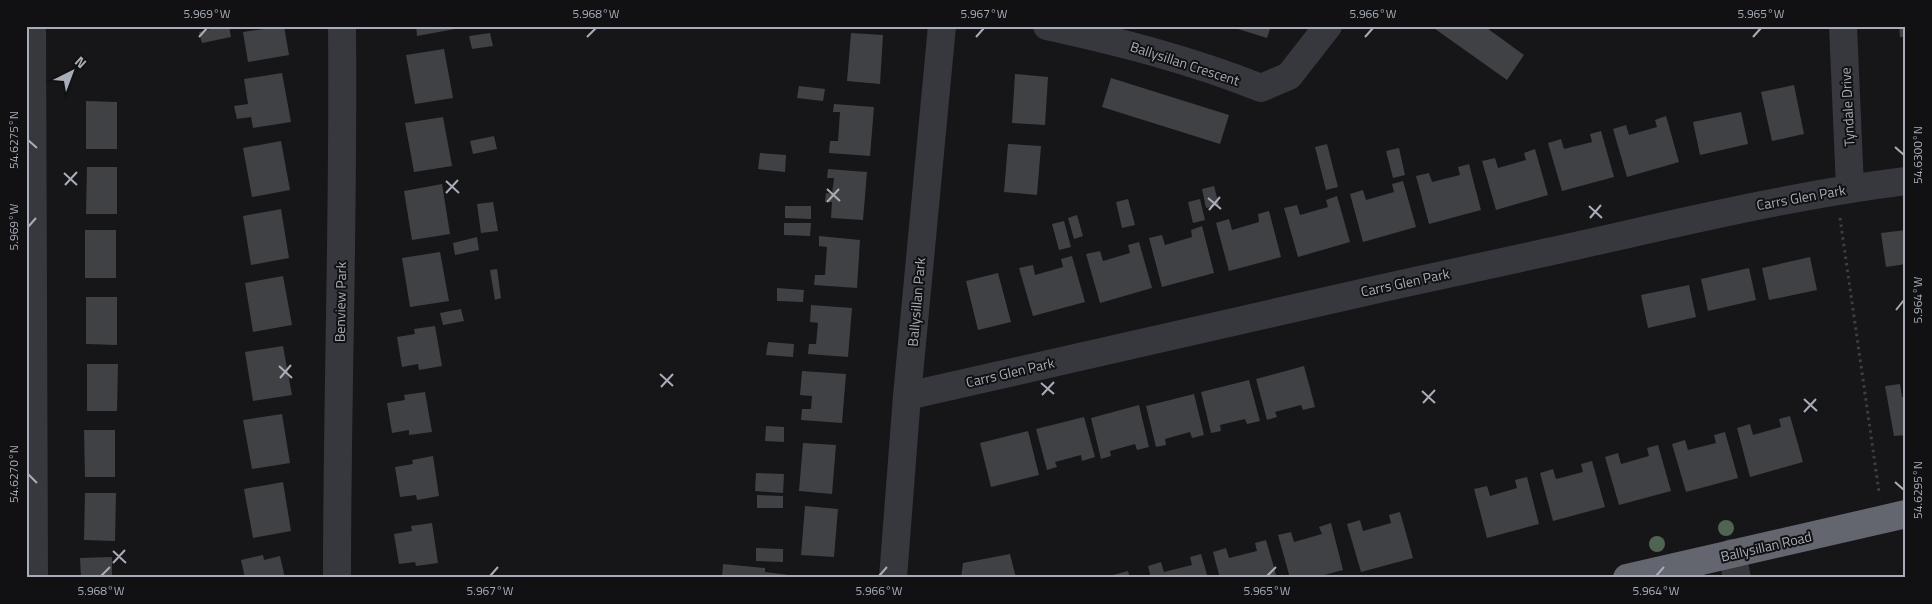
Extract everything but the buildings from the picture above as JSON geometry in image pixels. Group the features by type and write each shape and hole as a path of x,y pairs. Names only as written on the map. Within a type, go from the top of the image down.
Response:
{"highway":[{"name":"Ballysillan Road","path":"1627,578 1734,565 1894,517"}],"street":[{"path":"32,26 34,578"},
{"name":"Benview Park","path":"337,578 337,420 343,150 342,26"},
{"name":"Ballysillan Park","path":"893,578 907,396 942,26"},
{"name":"Ballysillan Crescent","path":"1046,26 1116,41 1202,65 1261,88 1289,76 1328,26"},
{"name":"Tyndale Drive","path":"1843,26 1843,189"},
{"name":"Carrs Glen Park","path":"907,396 1296,306 1755,205 1843,189 1906,181"}],"path":[{"path":"1843,189 1894,517"}]}
